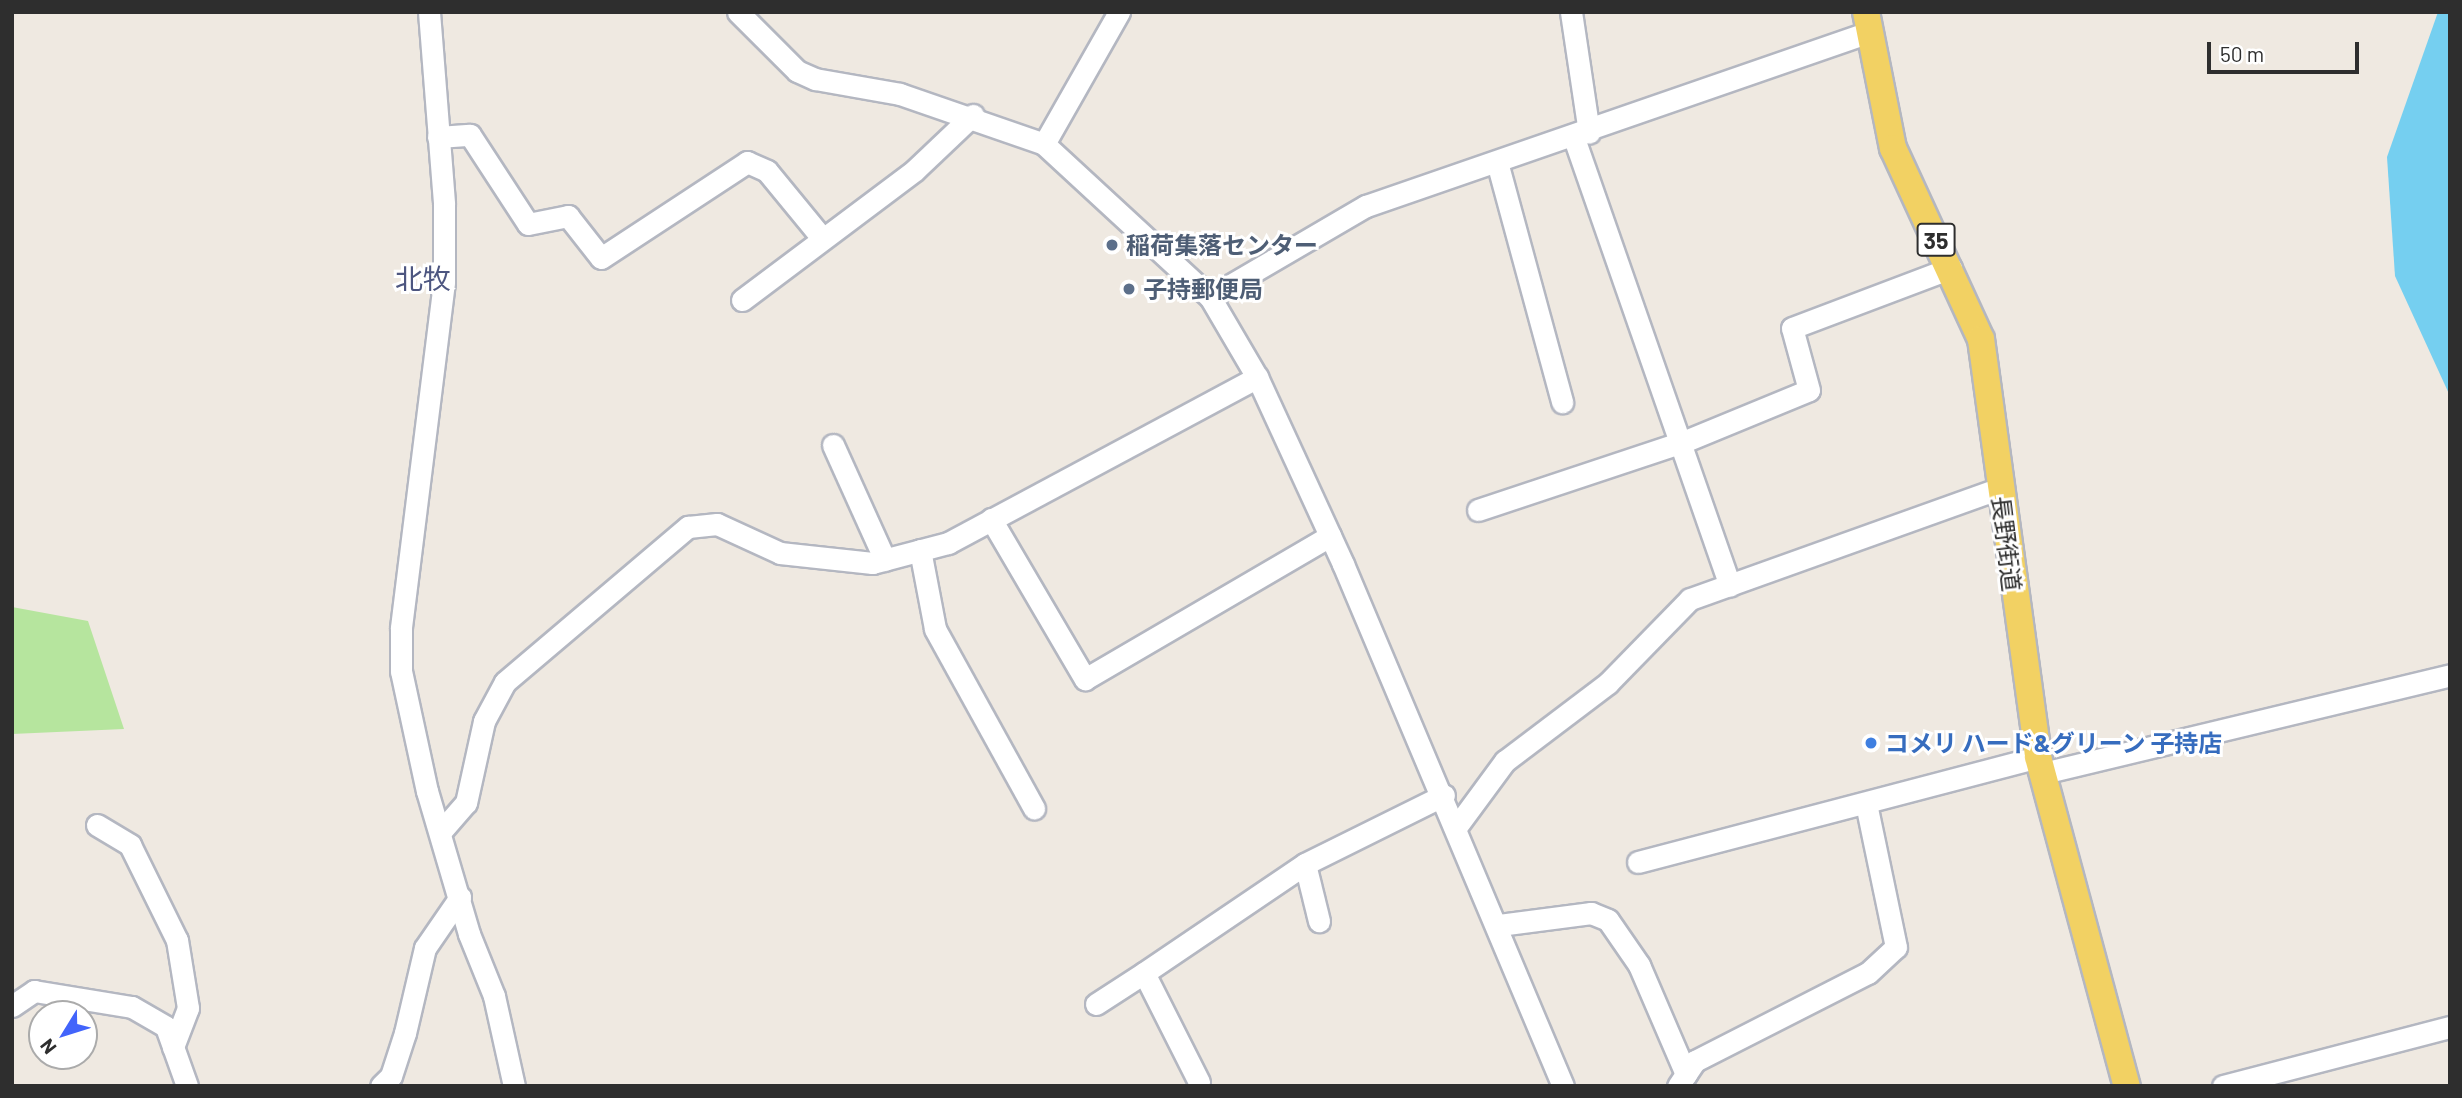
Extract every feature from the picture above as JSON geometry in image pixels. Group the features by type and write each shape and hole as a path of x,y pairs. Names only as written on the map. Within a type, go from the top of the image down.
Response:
{"main road":[{"name":"長野街道","path":"1867,22 1893,148 1951,268 1981,339 2040,765 2127,1086"}],"street":[{"path":"429,12 438,138 443,282 401,628 410,715 513,1077"},
{"path":"738,12 797,71 973,115 1044,144 1210,297 1257,377 1330,536 1444,795 1563,1086"},
{"path":"1044,144 1119,12"},
{"path":"1571,12 1581,136 1730,586"},
{"path":"1210,297 1366,206 1581,136 1867,22"},
{"path":"742,300 915,170 973,115"},
{"path":"438,138 470,135 528,224 568,216 601,258 747,162 767,171 822,238"},
{"path":"1497,162 1562,402"},
{"path":"1478,510 1683,442 1809,390 1792,328 1951,268"},
{"path":"443,829 467,803 484,721 505,682 688,527 718,524 779,553 832,562 885,560 920,551 991,519 1257,377"},
{"path":"833,445 885,560"},
{"path":"1457,826 1505,761 1608,683 1690,599 2000,488"},
{"path":"991,519 1085,679 1330,536"},
{"path":"920,551 935,629 1034,808"},
{"path":"1638,862 1866,804 2450,674"},
{"path":"1096,1004 1305,864 1444,795"},
{"path":"1499,925 1591,913 1608,920 1639,965 1682,1080 1726,1042 1868,972 1896,947 1866,804"},
{"path":"97,825 130,845 177,940 188,1008 173,1046"},
{"path":"1305,864 1319,921"},
{"path":"381,1086 391,1076 405,1033 425,948 460,897"},
{"path":"1144,973 1199,1082"},
{"path":"12,1006 34,990 132,1007 166,1027 187,1086"},
{"path":"2223,1086 2450,1027"}],"green space":[{"path":"12,607 88,621 124,729 12,734"}],"water":[{"path":"2438,12 2450,12 2450,396 2395,276 2387,157"}],"place":[{"name":"稲荷集落センター","path":"1112,245"},
{"name":"子持郵便局","path":"1129,289"},
{"name":"コメリ ハード&グリーン 子持店","path":"1871,743"}],"district":[{"name":"北牧","path":"423,278"}]}
